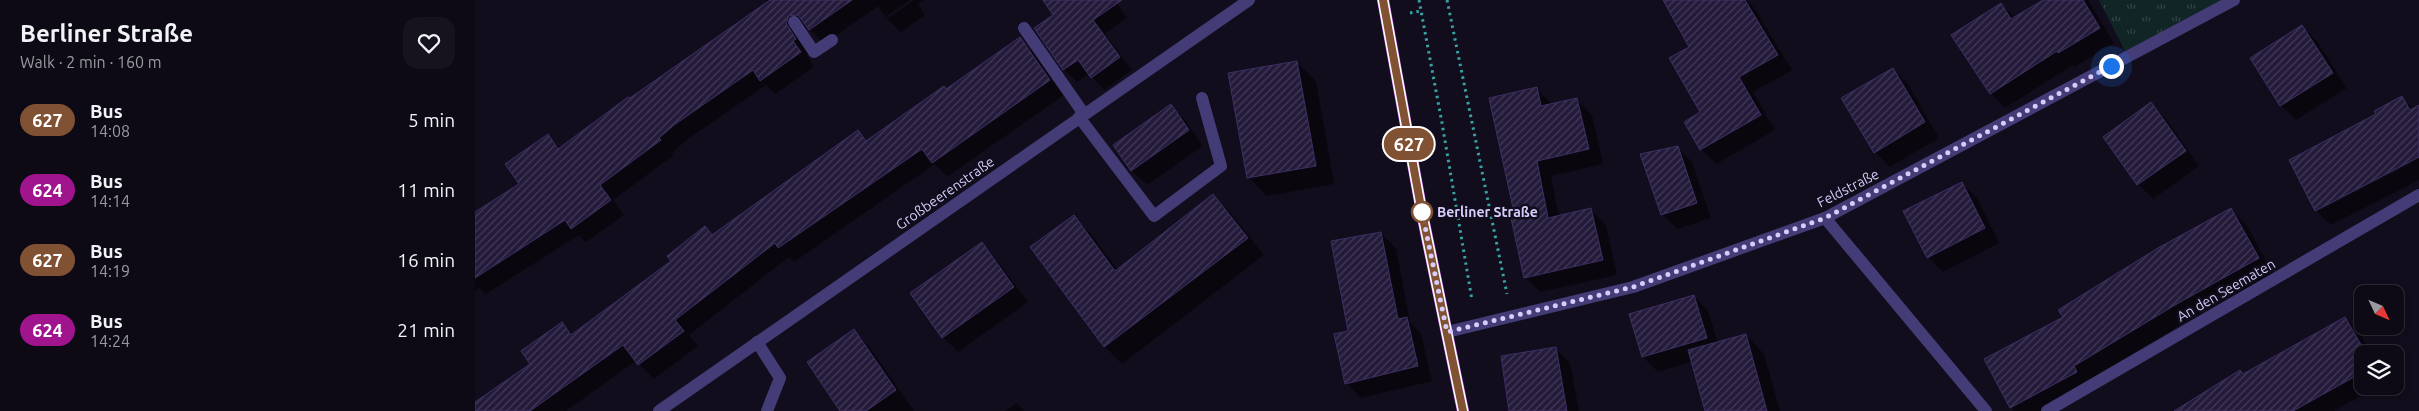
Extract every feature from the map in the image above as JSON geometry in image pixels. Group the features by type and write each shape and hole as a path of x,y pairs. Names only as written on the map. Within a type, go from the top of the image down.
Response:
{"main road":[{"path":"1383,0 1422,213 1463,411"}],"street":[{"name":"Großbeerenstraße","path":"659,411 1249,0"},
{"name":"Feldstraße","path":"1447,332 1633,287 1825,218 2234,0"},
{"path":"794,22 814,52 833,40"},
{"path":"1024,28 1082,116 1154,216 1221,166 1202,98"},
{"name":"An den Seematen","path":"2047,411 2419,195"},
{"path":"1825,218 1986,411"},
{"path":"757,342 780,378 767,411"}],"path":[{"path":"1419,0 1472,297 1469,327"},
{"path":"1447,0 1511,316"}],"green space":[{"path":"2099,0 2234,0 2128,57"}],"building":[{"path":"770,0 852,0 809,30 798,15 789,16 786,23 796,39 793,41 801,52 760,81 753,70 674,125 659,138 661,140 600,185 611,200 571,229 565,220 475,278 475,212 519,184 505,164 548,134 558,149 628,97 630,98"},
{"path":"1043,0 1122,0 1093,20 1120,57 1091,78 1078,60 1063,70 1034,28 1053,15"},
{"path":"1663,0 1745,0 1778,55 1739,77 1761,115 1700,150 1684,122 1700,112 1669,58 1689,47"},
{"path":"2043,0 2083,0 2100,28 2058,53 2057,51 1990,94 1951,35 2001,3 2011,19"},
{"path":"2302,25 2333,73 2280,106 2250,58"},
{"path":"1020,37 1050,80 932,163 922,149 778,248 775,243 675,320 684,331 638,365 623,345 530,411 475,411 475,402 530,364 521,351 562,322 571,335 671,261 667,256 705,226 712,235 858,130 866,141 944,86 946,89"},
{"path":"1297,61 1316,166 1247,178 1228,73"},
{"path":"1893,68 1925,122 1874,153 1841,98"},
{"path":"1537,87 1541,106 1577,98 1589,149 1537,161 1548,218 1591,208 1603,260 1524,278 1509,209 1513,208 1489,98"},
{"path":"2402,96 2410,110 2419,105 2419,157 2315,211 2289,160 2376,114 2374,111"},
{"path":"2151,102 2186,151 2137,185 2103,137"},
{"path":"1171,104 1189,130 1131,171 1113,145"},
{"path":"1678,146 1697,203 1661,215 1640,154"},
{"path":"1962,182 1985,228 1927,258 1903,211"},
{"path":"1213,194 1248,238 1104,347 1030,247 1074,215 1115,271"},
{"path":"2231,208 2259,258 2175,305 2074,366 2077,372 2010,408 1984,359 2063,317 2058,310 2158,248"},
{"path":"1381,232 1398,319 1407,317 1418,366 1345,384 1334,334 1348,331 1331,241"},
{"path":"982,242 1014,287 942,338 910,293"},
{"path":"1694,295 1707,338 1642,357 1629,314"},
{"path":"2345,317 2361,345 2354,345 2354,377 2293,411 2174,411 2240,370 2243,374"},
{"path":"854,329 896,390 866,411 840,411 807,362"},
{"path":"1746,334 1767,411 1705,411 1688,350"},
{"path":"1556,347 1567,411 1509,411 1501,356"}],"bus line":[{"name":"627","path":"1383,0 1422,213 1463,411"}],"place":[{"name":"Berliner Straße","path":"1422,212"}],"route":[{"path":"1422,212 1447,332 1633,287 1825,218 2111,66"}]}
